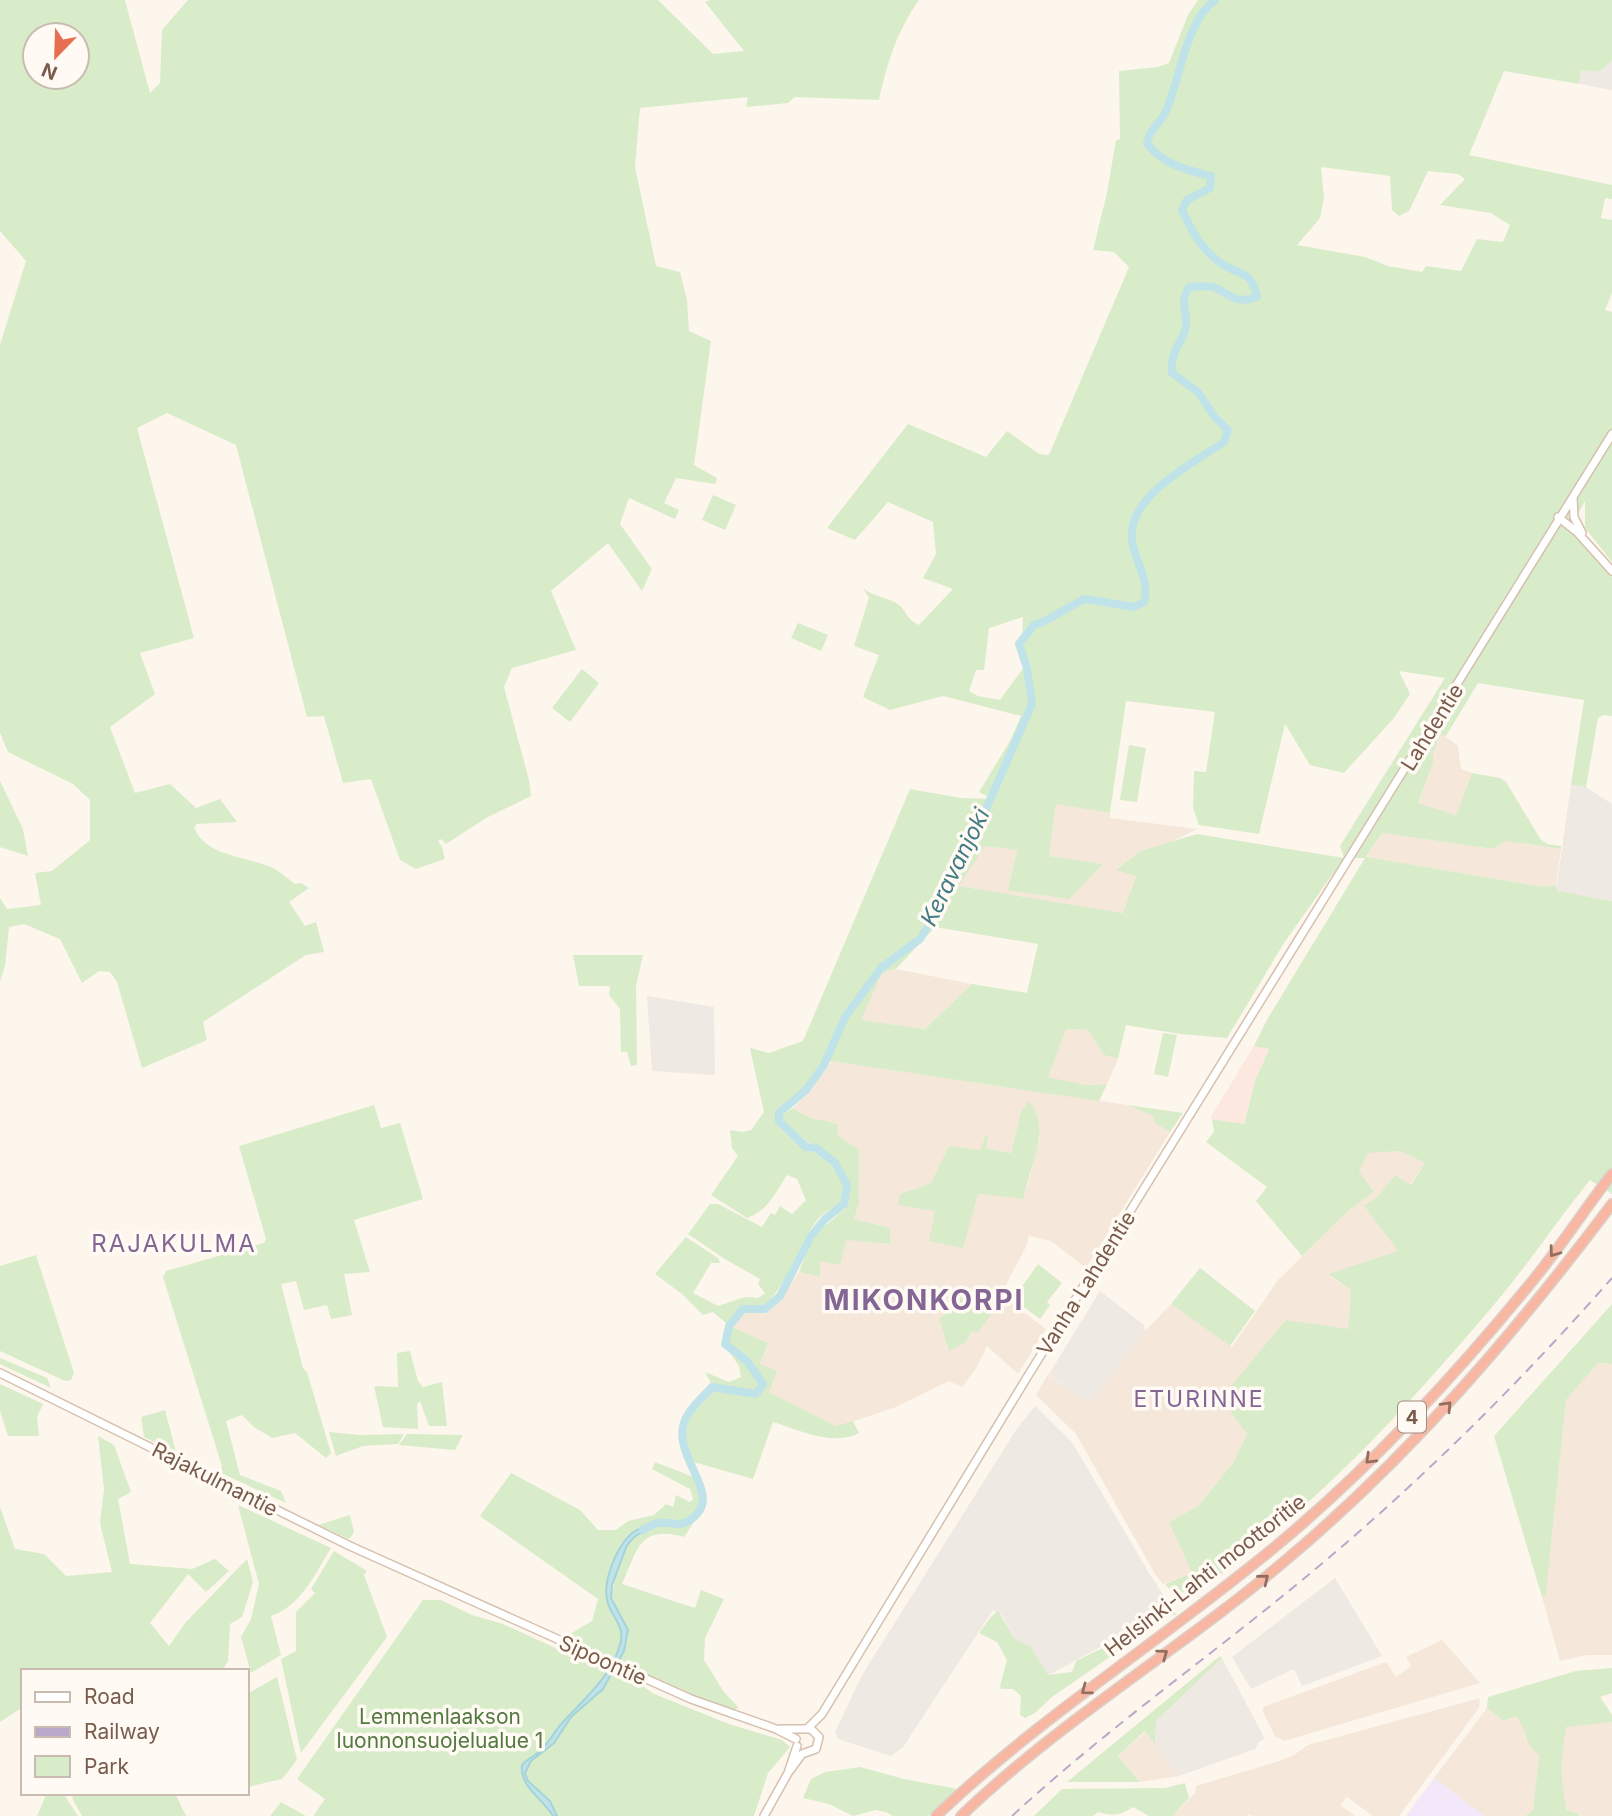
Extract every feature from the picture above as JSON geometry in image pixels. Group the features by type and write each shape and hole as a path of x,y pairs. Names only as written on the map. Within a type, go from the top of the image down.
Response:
{"highway":[{"name":"Helsinki-Lahti moottoritie","path":"936,1816 988,1767 1278,1544 1377,1452 1438,1390 1532,1282 1610,1176"},
{"name":"Helsinki-Lahti moottoritie","path":"961,1816 1050,1738 1248,1592 1330,1522 1452,1401 1546,1292 1612,1205"}],"main road":[{"name":"Lahdentie","path":"1353,854 1510,600 1612,427"},
{"name":"Lahdentie","path":"1559,517 1612,434"},
{"path":"1573,497 1572,511 1582,533"},
{"path":"1559,517 1571,522 1612,570"},
{"path":"1559,517 1577,532 1612,570"},
{"name":"Vanha Lahdentie","path":"805,1729 822,1714 1016,1395 1353,854"},
{"name":"Rajakulmantie","path":"0,1373 326,1535 432,1584"},
{"name":"Sipoontie","path":"432,1584 691,1699 776,1729 797,1742"},
{"name":"Vanha Lahdentie","path":"818,1734 822,1714"},
{"name":"Sipoontie","path":"776,1729 805,1729"},
{"path":"764,1816 788,1773 806,1752 813,1751 819,1745 818,1734 805,1729 797,1742 788,1773"},
{"path":"797,1742 806,1752"}],"shaded area":[{"path":"1612,61 1612,90 1579,84 1581,70 1599,72"},
{"path":"1441,733 1458,746 1461,769 1472,773 1456,815 1418,804"},
{"path":"1571,785 1586,787 1612,804 1612,901 1556,891"},
{"path":"1056,803 1110,813 1110,818 1197,829 1169,843 1140,851 1117,869 1136,876 1123,913 959,886 985,845 1017,850 1008,890 1102,864 1049,856"},
{"path":"1382,833 1493,849 1506,841 1561,849 1556,885 1544,887 1366,858"},
{"path":"896,969 972,984 925,1029 860,1020 882,973"},
{"path":"647,996 714,1007 715,1075 652,1071"},
{"path":"1066,1029 1088,1030 1104,1055 1118,1059 1107,1084 1087,1085 1047,1077"},
{"path":"1254,1046 1269,1048 1255,1081 1243,1125 1210,1118"},
{"path":"832,1061 1128,1105 1153,1116 1156,1123 1170,1132 1086,1268 1051,1241 1029,1236 1027,1245 1002,1292 1004,1298 1046,1329 1018,1374 987,1346 977,1367 962,1387 949,1381 896,1407 837,1427 769,1392 760,1364 768,1343 730,1326 744,1310 767,1310 781,1298 799,1272 819,1277 820,1261 846,1239 891,1244 890,1228 854,1219 859,1203 859,1150 837,1135 838,1124 808,1117 793,1108","holes":["1021,1112 1040,1138 1024,1198 978,1194 900,1194 931,1183 982,1150 985,1137 986,1148 1011,1153","949,1312 978,1331 969,1333 940,1318"]},
{"path":"1400,1151 1425,1163 1410,1185 1395,1175 1378,1196 1364,1206 1398,1251 1328,1275 1351,1290 1348,1329 1247,1434 1233,1463 1198,1506 1169,1522 1192,1573 1163,1584 1076,1434 1036,1395 1048,1374 1088,1404 1145,1331 1171,1304 1232,1347 1278,1280 1348,1211 1374,1192 1359,1171 1368,1152"},
{"path":"1100,1291 1144,1325 1145,1331 1089,1405 1049,1374"},
{"path":"1598,1363 1612,1364 1612,1655 1587,1655 1560,1661 1542,1597 1546,1594 1566,1400"},
{"path":"1035,1406 1072,1442 1172,1608 1047,1676 1030,1646 1015,1639 1001,1614 993,1610 903,1747 891,1756 838,1739 835,1732 862,1675 1016,1430"},
{"path":"1335,1578 1382,1656 1302,1686 1294,1669 1251,1689 1232,1657"},
{"path":"1442,1640 1480,1683 1284,1741 1275,1736 1263,1712 1263,1707 1386,1662 1396,1677 1411,1666 1406,1657"},
{"path":"1222,1658 1265,1739 1259,1742 1255,1749 1179,1776 1155,1744 1156,1721"},
{"path":"1480,1698 1479,1708 1399,1816 1373,1816 1347,1797 1340,1805 1355,1816 1172,1816 1195,1793 1196,1786 1273,1763 1294,1755 1308,1745"},
{"path":"1487,1708 1503,1721 1516,1716 1523,1725 1525,1736 1539,1755 1533,1810 1525,1816 1484,1816 1434,1778"},
{"path":"1612,1722 1612,1816 1579,1816 1566,1811 1561,1768 1566,1726"},
{"path":"1146,1731 1179,1776 1140,1782 1118,1756"},
{"path":"1434,1778 1484,1816 1406,1816"}],"green space":[{"path":"0,0 125,0 150,93 160,83 162,30 188,0 658,0 713,54 744,51 705,2 710,0 919,0 894,48 879,100 795,97 788,103 746,107 748,97 640,108 635,167 656,266 680,272 687,300 689,331 711,341 694,465 717,478 715,484 676,478 664,503 679,510 675,519 629,498 620,524 652,569 642,591 608,543 551,591 576,650 512,668 504,687 531,796 486,818 446,844 441,839 438,841 445,859 416,869 400,860 371,779 343,783 324,716 307,717 236,445 167,413 137,428 194,638 140,653 155,694 110,727 135,793 170,784 196,808 220,799 237,822 197,824 194,827 199,837 217,850 273,868 295,884 301,883 309,888 289,902 305,926 316,922 324,952 306,955 203,1022 207,1040 142,1068 117,982 110,972 99,971 82,983 60,939 24,924 9,927 5,966 0,981 0,898 7,909 41,905 35,873 52,871 90,840 90,800 73,784 8,752 0,733 0,345 26,261 0,231"},
{"path":"1198,0 1612,0 1612,61 1599,72 1581,70 1579,84 1504,71 1469,155 1612,185 1612,199 1605,198 1601,218 1612,220 1612,293 1605,310 1612,312 1612,562 1585,528 1585,501 1569,531 1612,577 1612,716 1603,715 1598,718 1586,787 1571,785 1584,700 1478,683 1446,736 1441,734 1418,803 1456,815 1472,773 1500,778 1506,782 1541,840 1547,844 1561,846 1561,849 1506,841 1493,849 1382,833 1366,857 1544,887 1556,885 1557,891 1612,901 1612,1194 1590,1180 1503,1294 1366,1447 1275,1531 1191,1595 1170,1590 1165,1584 1192,1573 1169,1522 1198,1506 1233,1463 1247,1434 1221,1398 1286,1320 1348,1329 1351,1290 1328,1274 1398,1251 1364,1206 1378,1196 1395,1175 1411,1185 1425,1163 1400,1151 1368,1153 1359,1171 1374,1192 1348,1211 1302,1256 1256,1201 1267,1187 1206,1142 1214,1132 1212,1119 1244,1124 1255,1081 1269,1049 1254,1046 1268,1018 1365,858 1344,858 1284,943 1227,1038 1126,1025 1118,1059 1104,1055 1088,1030 1066,1029 1048,1077 1087,1085 1107,1084 1099,1101 824,1060 804,1087 776,1112 777,1123 804,1150 816,1153 832,1166 843,1185 841,1202 821,1216 811,1228 773,1296 764,1306 741,1307 727,1324 713,1312 703,1315 682,1294 655,1274 686,1237 718,1258 720,1263 711,1263 693,1293 718,1306 745,1297 758,1298 765,1293 758,1284 760,1279 688,1234 710,1204 718,1204 762,1227 771,1213 775,1215 780,1206 792,1214 806,1200 797,1179 787,1175 766,1206 747,1218 711,1195 738,1156 732,1148 730,1130 751,1130 764,1112 750,1048 769,1053 803,1041 910,789 961,798 992,799 979,792 1010,741 1021,716 943,696 890,710 863,697 879,655 854,646 869,598 863,588 895,602 919,625 953,589 923,578 936,554 933,522 888,502 855,540 827,528 908,424 986,457 1007,431 1039,454 1049,455 1129,267 1114,252 1093,250 1116,140 1120,139 1119,71 1158,67 1169,63 1188,15","holes":["1321,167 1390,176 1392,210 1399,216 1409,211 1428,171 1458,174 1465,179 1440,205 1491,213 1510,225 1503,242 1477,239 1461,271 1426,266 1422,272 1388,266 1365,257 1297,245 1320,218 1324,198","1023,617 1022,648 1027,663 1000,700 978,696 969,691 976,670 984,670 989,628","1399,671 1445,678 1340,846 1344,858 1197,834 1140,851 1116,870 1136,876 1123,913 959,886 985,846 1017,850 1008,890 1069,899 1103,864 1049,856 1056,804 1110,813 1126,701 1215,712 1206,772 1194,771 1193,808 1199,825 1259,834 1285,724 1310,765 1344,773 1394,718 1410,694","935,927 1038,944 1027,993 972,984 925,1029 861,1020 882,973 896,969"]},
{"path":"713,495 736,505 725,530 702,520"},
{"path":"798,623 828,635 821,651 791,638"},
{"path":"582,669 599,683 570,722 552,708"},
{"path":"1129,745 1146,748 1137,802 1120,800"},
{"path":"0,781 23,829 28,856 0,847"},
{"path":"573,955 643,955 636,986 637,1065 631,1066 627,1052 621,1052 620,1009 609,995 610,986 579,986"},
{"path":"1163,1033 1177,1035 1168,1077 1154,1074"},
{"path":"1029,1101 1036,1113 1039,1137 1024,1199 978,1194 963,1248 929,1241 935,1211 898,1205 900,1194 931,1183 949,1146 981,1150 985,1136 988,1137 986,1148 1011,1153 1021,1112"},
{"path":"374,1105 381,1128 400,1123 423,1199 354,1220 370,1272 344,1274 352,1315 331,1319 327,1305 304,1310 296,1281 281,1284 303,1368 307,1372 331,1453 326,1458 295,1433 272,1438 254,1427 242,1415 226,1421 240,1475 281,1491 286,1503 221,1473 222,1466 163,1277 166,1271 264,1243 266,1239 239,1146"},
{"path":"1128,1105 1183,1113 1170,1132 1155,1123 1153,1116"},
{"path":"793,1108 808,1117 838,1124 837,1135 859,1150 859,1203 854,1219 890,1228 891,1244 846,1240 840,1265 820,1261 820,1277 799,1272 813,1236 846,1208 850,1193 849,1182 837,1160 818,1145 807,1142 783,1120 782,1115"},
{"path":"36,1255 74,1373 71,1380 65,1381 0,1351 0,1266"},
{"path":"1038,1264 1062,1283 1047,1302 1050,1305 1040,1319 1013,1299"},
{"path":"1200,1268 1255,1311 1230,1346 1171,1304"},
{"path":"954,1296 993,1312 978,1332 971,1331 966,1341 949,1351 939,1318 949,1312"},
{"path":"1612,1304 1612,1364 1598,1363 1566,1400 1546,1595 1542,1597 1494,1436"},
{"path":"730,1326 768,1343 760,1364 777,1371 769,1392 836,1426 853,1421 859,1433 849,1437 827,1438 773,1422 753,1479 690,1461 685,1429 692,1413 713,1388 756,1395 765,1384 748,1360 727,1344"},
{"path":"725,1346 746,1362 762,1384 755,1393 713,1386 705,1372 729,1382 741,1377 739,1366"},
{"path":"410,1351 418,1381 423,1387 442,1382 447,1426 429,1426 420,1401 417,1405 418,1429 383,1427 374,1386 398,1387 397,1353"},
{"path":"0,1358 47,1378 51,1388 0,1364"},
{"path":"0,1384 43,1404 37,1417 39,1436 8,1436 0,1411"},
{"path":"165,1410 176,1452 144,1437 141,1417"},
{"path":"329,1432 359,1435 404,1434 398,1444 363,1446 336,1456"},
{"path":"407,1434 463,1435 455,1450 399,1445"},
{"path":"98,1436 114,1445 131,1492 118,1499 130,1564 192,1569 215,1559 229,1571 206,1592 188,1574 150,1623 169,1646 186,1622 247,1559 253,1582 242,1617 230,1624 228,1661 223,1669 21,1669 21,1708 0,1722 0,1507 15,1549 44,1554 66,1576 112,1572 100,1523 104,1489"},
{"path":"655,1462 696,1478 703,1503 698,1513 689,1520 679,1524 659,1522 645,1525 631,1534 622,1546 611,1569 606,1593 610,1610 622,1635 612,1660 566,1639 592,1621 598,1599 480,1516 511,1473 580,1510 598,1530 616,1530 628,1521 654,1515 666,1504 673,1507 676,1495 690,1502 693,1499 690,1489 652,1469"},
{"path":"238,1505 331,1548 299,1597 291,1605 271,1616 281,1655 251,1673 241,1637 251,1619 259,1584"},
{"path":"350,1515 354,1532 349,1539 318,1525"},
{"path":"698,1516 684,1537 658,1534 642,1543 622,1584 695,1608 701,1590 724,1599 705,1638 704,1660 724,1692 739,1708 728,1711 618,1663 628,1639 622,1616 611,1598 617,1569 627,1545 634,1537 657,1524 677,1526 689,1523"},
{"path":"334,1551 367,1571 364,1575 387,1637 301,1753 281,1659 296,1651 296,1612 315,1593 311,1589"},
{"name":"Lemmenlaakson luonnonsuojelualue 1","path":"423,1600 441,1600 472,1615 503,1624 575,1657 589,1658 609,1668 593,1693 563,1722 538,1752 522,1765 522,1773 528,1786 553,1816 313,1816 325,1799 297,1779"},
{"path":"1168,1608 1174,1609 1176,1615 1160,1620 1025,1718 1020,1715 1021,1696 1013,1689 1001,1689 1000,1686 1007,1660 997,1642 979,1633 998,1611 1015,1639 1030,1646 1048,1675 1072,1672 1076,1661 1111,1644"},
{"path":"1220,1656 1222,1658 1156,1721 1155,1744 1145,1731 1118,1756 1140,1782 1067,1782"},
{"path":"1612,1668 1612,1693 1600,1697 1612,1715 1612,1722 1566,1727 1561,1768 1566,1810 1579,1816 1525,1816 1533,1810 1539,1755 1531,1747 1516,1716 1503,1721 1487,1708 1488,1697 1576,1671"},
{"name":"Lemmenlaakson luonnonsuojelualue 1","path":"614,1670 654,1694 729,1724 782,1740 790,1747 768,1773 754,1816 557,1816 547,1798 526,1778 525,1773 531,1761 554,1743 571,1717 599,1694"},
{"path":"277,1677 297,1760 282,1779 248,1787 248,1693"},
{"path":"860,1767 958,1789 928,1816 893,1816 876,1810 853,1816 829,1804 803,1798 811,1779 825,1772"},
{"path":"1185,1783 1189,1798 1172,1816 1149,1816 1133,1807 1116,1814 1098,1812 1093,1816 1034,1816 1062,1789 1165,1788"},
{"path":"46,1795 64,1795 78,1816 37,1816"},
{"path":"72,1795 176,1795 186,1816 82,1816"},
{"path":"281,1802 306,1816 270,1816"}],"water":[{"path":"648,1524 651,1527 634,1537 627,1545 612,1585 611,1598 628,1630 624,1651 603,1689 571,1717 554,1743 531,1761 525,1773 528,1781 550,1801 557,1816 553,1816 528,1786 522,1773 522,1765 542,1749 596,1687 616,1657 621,1632 607,1600 609,1574 625,1541 632,1533"}],"waterway":[{"name":"Keravanjoki","path":"643,1530 658,1523 686,1522 700,1510 703,1498 684,1445 682,1431 687,1416 712,1387 756,1394 763,1384 747,1361 725,1344 729,1326 743,1309 765,1309 780,1296 811,1236 825,1219 844,1204 847,1185 835,1163 816,1148 806,1147 779,1121 779,1113 806,1090 824,1065 845,1017 881,968 920,939 938,910 955,868 972,841 1032,704 1027,668 1019,644 1034,625 1084,599 1134,607 1144,602 1144,579 1132,540 1133,524 1139,509 1164,483 1224,442 1228,430 1214,416 1198,392 1172,373 1173,357 1186,325 1184,299 1189,287 1204,286 1213,287 1233,298 1243,300 1257,297 1247,277 1225,266 1206,250 1182,210 1187,200 1210,188 1211,176 1167,161 1147,143 1166,111 1190,36 1205,9 1215,0"}],"railway":[{"path":"1012,1816 1082,1755 1343,1546 1501,1398 1612,1278"}],"district":[{"name":"RAJAKULMA","path":"174,1243"},
{"name":"MIKONKORPI","path":"924,1300"},
{"name":"ETURINNE","path":"1199,1399"}]}
